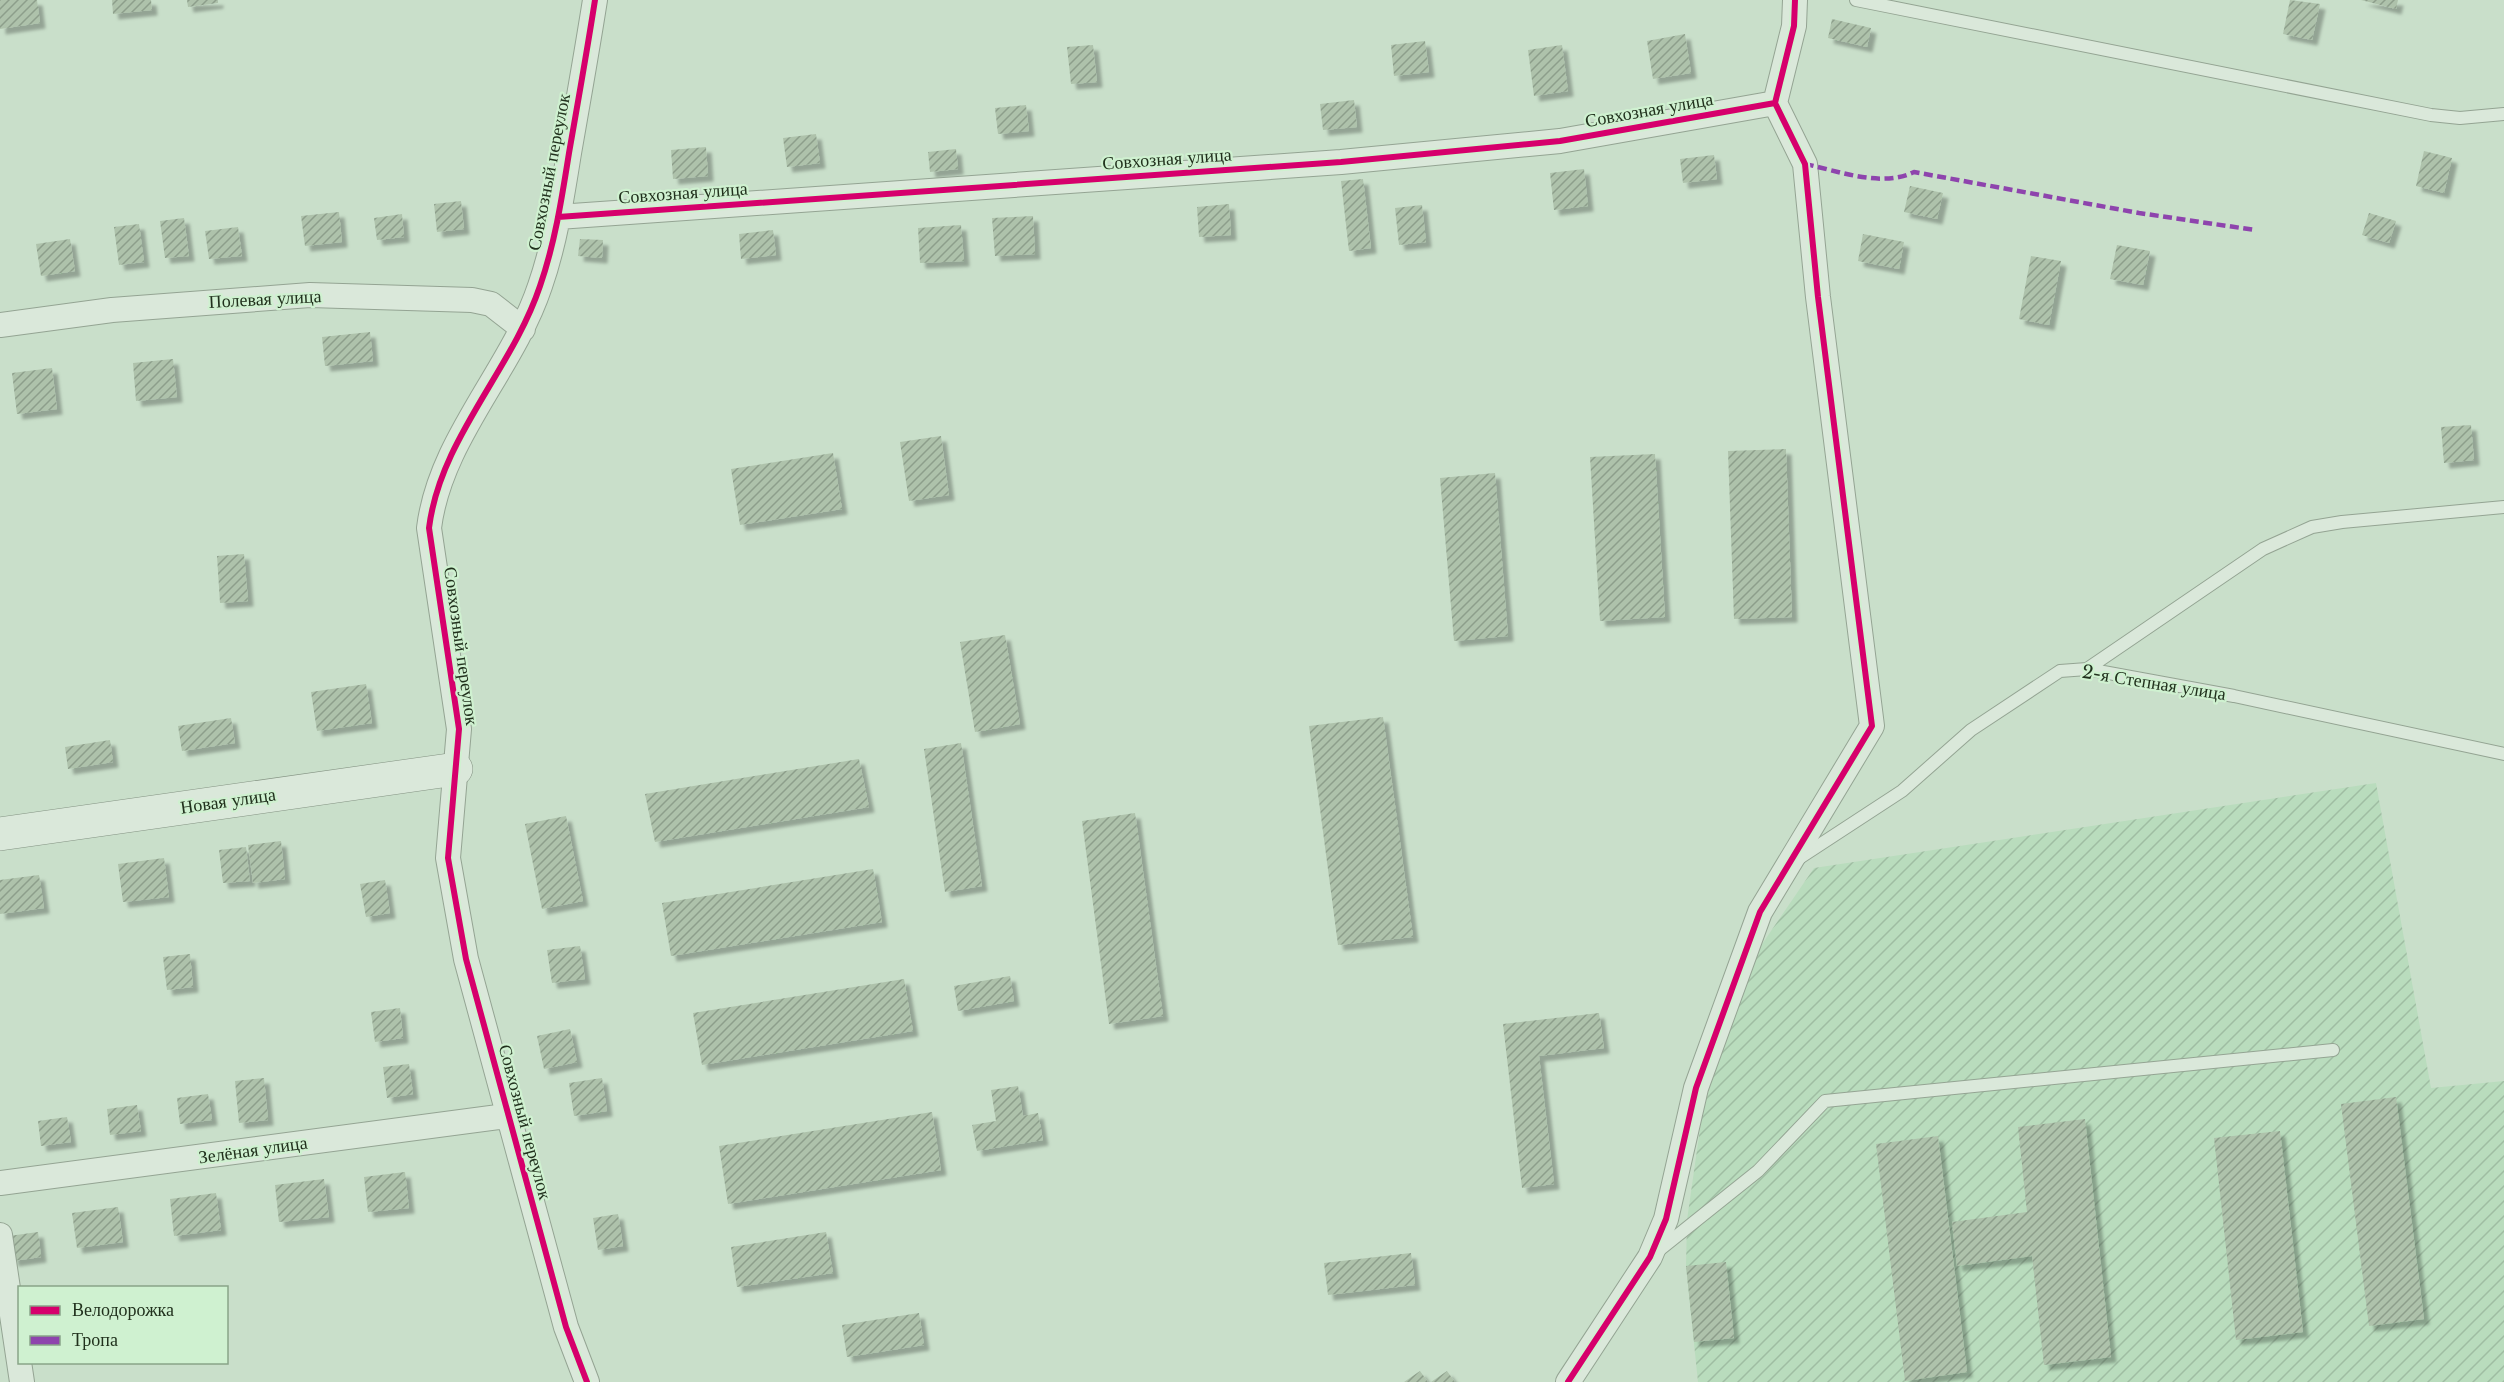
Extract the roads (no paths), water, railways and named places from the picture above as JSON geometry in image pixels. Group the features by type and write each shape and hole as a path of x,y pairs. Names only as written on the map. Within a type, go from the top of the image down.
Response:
{"street":[{"name":"Совхозный переулок","path":"587,1382 566,1327 506,1116 466,959 448,858 459,729 429,528 432,502 445,467 523,329 540,285 558,217 595,0"},
{"path":"1568,1382 1650,1257 1666,1219 1696,1089 1726,999 1760,912 1872,726 1818,297 1805,164 1775,103 1794,26 1795,0"},
{"name":"Совхозная улица","path":"558,217 1341,162 1560,141 1775,103"},
{"name":"Полевая улица","path":"0,325 112,310 310,295 472,300 491,304 523,329"},
{"name":"Новая улица","path":"0,834 456,769"},
{"name":"Зелёная улица","path":"0,1184 506,1116"},
{"path":"0,1235 18,1355"},
{"path":"19,1364 22,1382"}],"lane":[{"path":"1856,0 2431,115 2460,118 2504,114"},
{"path":"2087,669 2263,549 2312,527 2342,522 2504,507"},
{"name":"2-я Степная улица","path":"1789,865 1902,792 1971,730 2060,672 2087,669 2234,696 2504,754"},
{"path":"1650,1257 1758,1171 1825,1101 2333,1050"}]}
